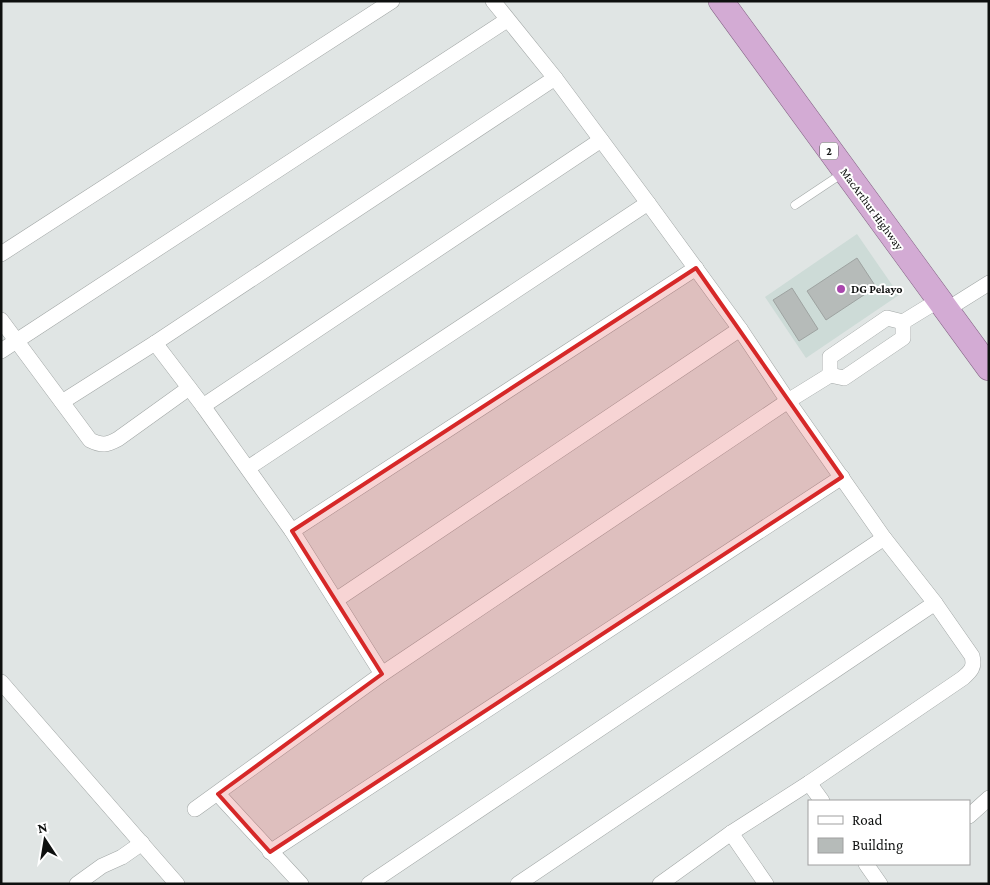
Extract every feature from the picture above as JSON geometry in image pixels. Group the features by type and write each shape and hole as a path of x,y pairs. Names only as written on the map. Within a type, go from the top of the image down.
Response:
{"highway":[{"name":"MacArthur Highway","path":"721,1 989,368"}],"street":[{"path":"1,254 392,1"},
{"path":"492,1 555,78 696,268 884,538 935,603 972,656 974,663 973,668 962,678 809,783 732,832 669,881"},
{"path":"1,351 507,20"},
{"path":"62,402 155,343 555,78"},
{"path":"203,406 601,140"},
{"path":"248,468 648,203"},
{"path":"292,531 696,268"},
{"path":"830,375 830,357 887,318 903,322 989,283"},
{"path":"1,320 90,440 100,445 118,439 189,388"},
{"path":"195,809 382,674 788,401 830,375 844,378 885,352 903,338 903,322"},
{"path":"336,600 740,329"},
{"path":"155,343 203,406 292,531 382,674"},
{"path":"270,852 842,477"},
{"path":"369,884 884,538"},
{"path":"518,884 935,603"},
{"path":"1,682 177,884"},
{"path":"809,783 821,800"},
{"path":"218,794 301,884"},
{"path":"970,815 989,798"},
{"path":"732,832 766,884"},
{"path":"77,884 102,866 122,857 142,843"},
{"path":"867,865 880,884"}],"lane":[{"path":"795,205 845,172"}],"highlighted area":[{"path":"696,268 842,477 270,852 218,794 382,674 292,531"}],"shaded area":[{"path":"857,234 899,295 806,358 765,297"}],"building":[{"name":"DG Pelayo","path":"857,258 876,287 826,320 807,291"},
{"path":"792,288 818,329 799,341 773,300"}],"place":[{"name":"DG Pelayo","path":"841,289"}]}
